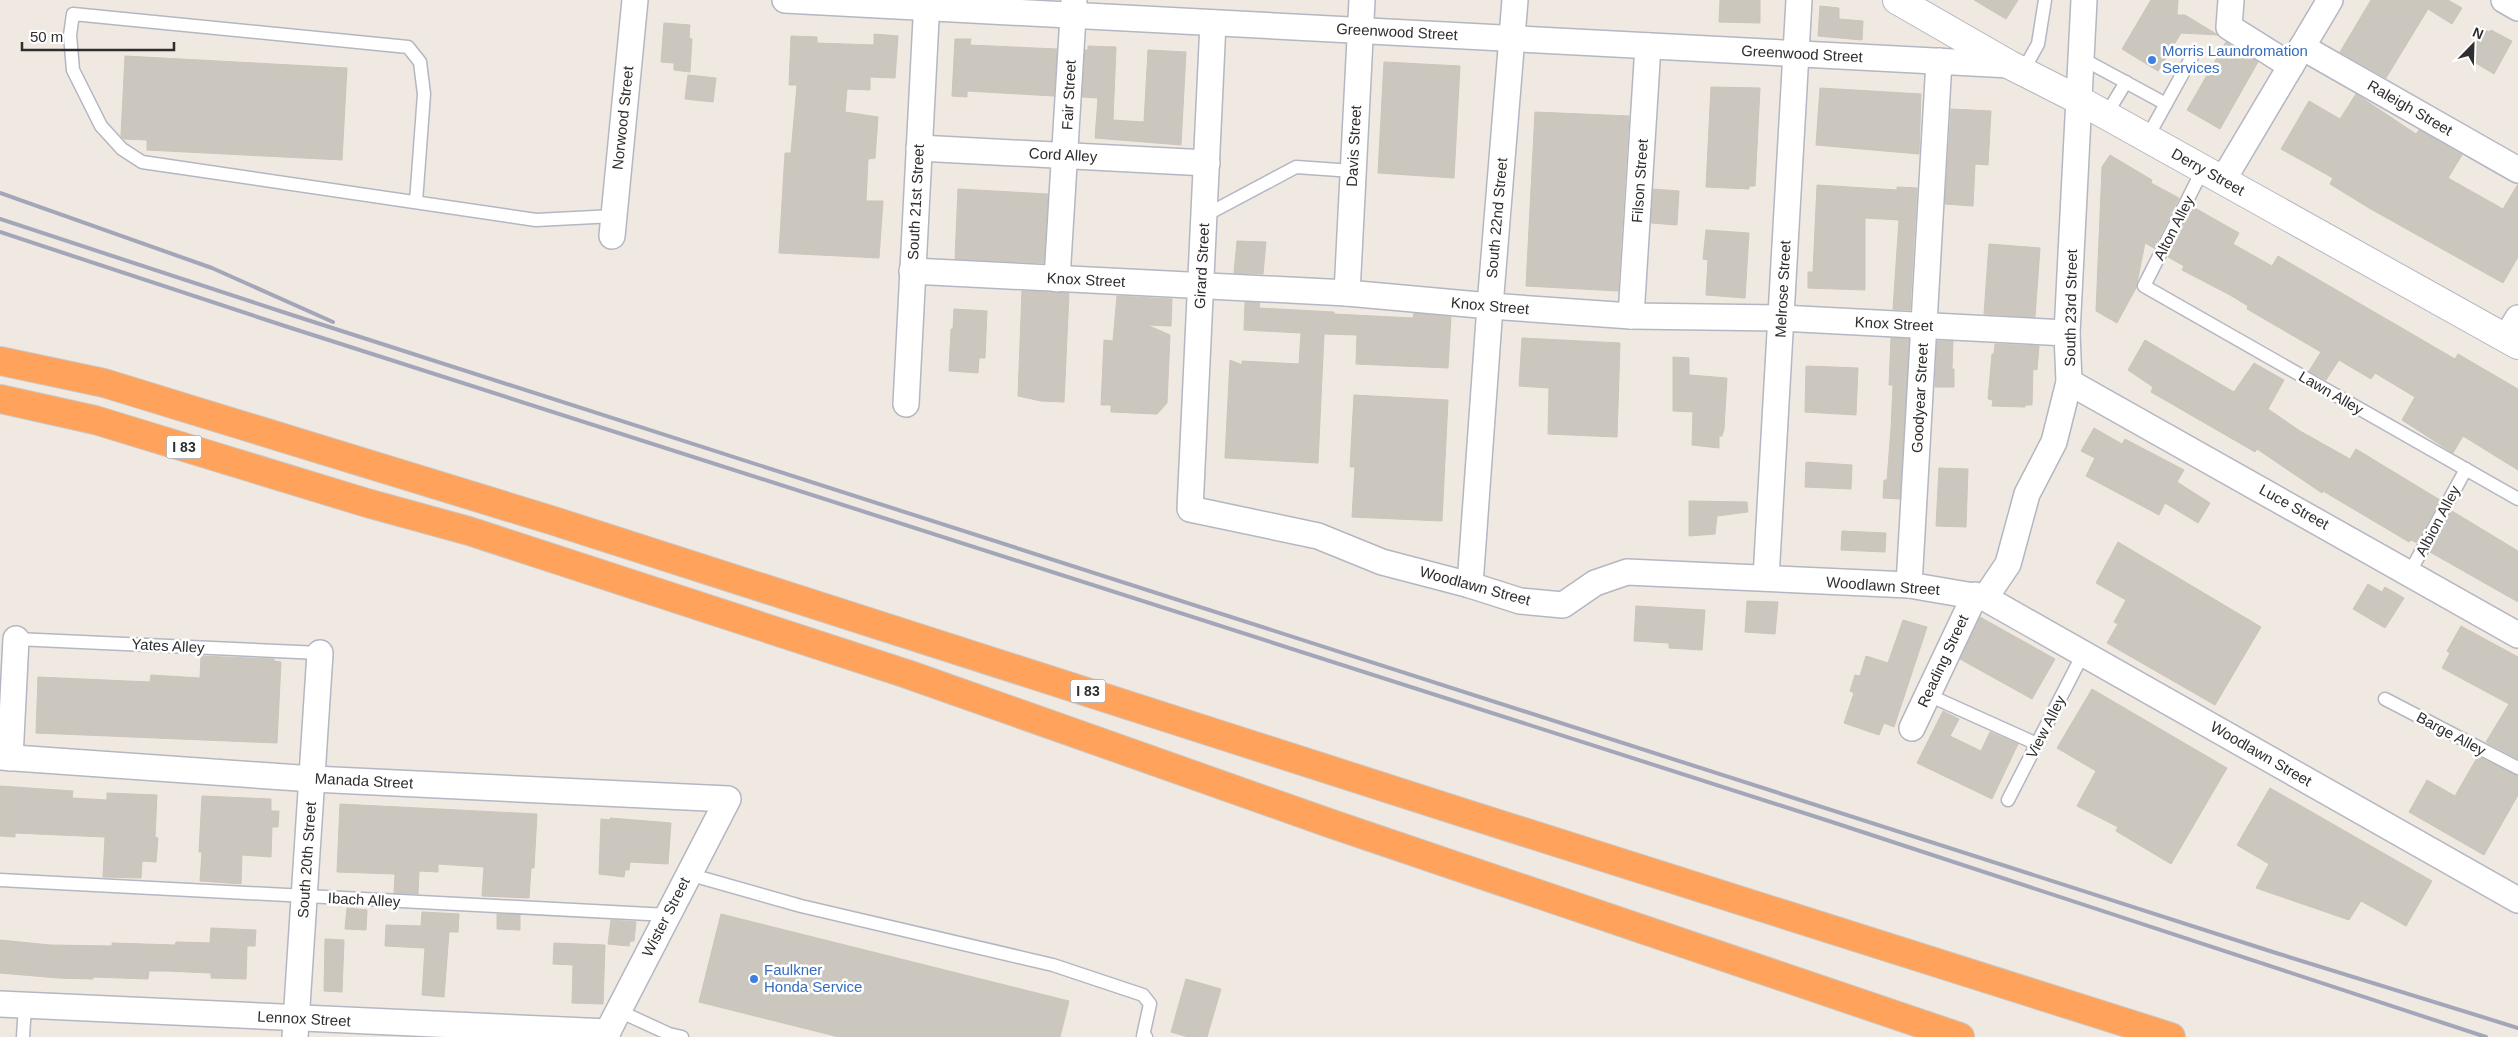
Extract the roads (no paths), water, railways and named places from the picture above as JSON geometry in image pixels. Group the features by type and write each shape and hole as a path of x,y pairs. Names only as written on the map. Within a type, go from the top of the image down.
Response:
{"highway":[{"name":"I 83","path":"0,361 104,383 554,520 1474,816 2171,1037"},
{"name":"I 83","path":"0,399 94,420 367,503 468,531 879,664 1341,827 1960,1037"}],"main road":[{"name":"Derry Street","path":"1901,1 2016,68 2514,334"}],"street":[{"name":"Norwood Street","path":"613,226 635,0"},
{"name":"Greenwood Street","path":"787,0 1073,8 1213,23 1939,61 2016,68"},
{"name":"Davis Street","path":"1347,293 1362,0"},
{"name":"South 22nd Street","path":"1470,585 1515,0"},
{"name":"Melrose Street","path":"1766,578 1799,0"},
{"name":"South 23rd Street","path":"1980,596 2008,564 2027,494 2054,442 2070,382 2068,333 2084,0"},
{"name":"Raleigh Street","path":"2231,0 2229,27 2296,56 2518,170"},
{"path":"2213,174 2296,56 2330,0"},
{"path":"2504,0 2518,8"},
{"name":"South 21st Street","path":"906,404 926,4"},
{"name":"Fair Street","path":"1057,279 1066,155 1073,8"},
{"name":"Girard Street","path":"1190,509 1213,23"},
{"name":"Filson Street","path":"1631,316 1648,46"},
{"name":"Goodyear Street","path":"1909,585 1939,61"},
{"name":"Cord Alley","path":"919,148 1207,163"},
{"name":"Knox Street","path":"912,271 1347,293 1631,316 1781,318 2068,333"},
{"name":"Luce Street","path":"2070,382 2410,572 2518,635"},
{"name":"Woodlawn Street","path":"1190,509 1318,536 1382,562 1470,585 1520,601 1563,605 1595,583 1627,572 1909,585 1980,596 2518,900"},
{"name":"Reading Street","path":"1912,728 1926,694 1980,596"},
{"path":"5,758 16,639"},
{"name":"South 20th Street","path":"295,1028 320,653"},
{"name":"Manada Street","path":"5,758 313,779 728,799"},
{"name":"Wister Street","path":"611,1027 728,799"},
{"name":"Lennox Street","path":"0,1004 295,1028 611,1027"}],"lane":[{"path":"2016,68 2038,44 2045,0"},
{"path":"416,202 424,94 420,62 408,47 72,14 70,35 73,70 101,126 122,149 142,162 536,220 613,226"},
{"path":"2147,138 2194,54"},
{"path":"2081,58 2166,104"},
{"path":"2106,115 2126,82"},
{"path":"1204,216 1296,168 1353,172"},
{"name":"Alton Alley","path":"2144,286 2213,174"},
{"name":"Lawn Alley","path":"2144,286 2518,499"},
{"name":"Albion Alley","path":"2410,572 2466,469"},
{"name":"Yates Alley","path":"16,639 320,653"},
{"name":"View Alley","path":"2008,800 2083,654"},
{"path":"1926,694 2037,744"},
{"name":"Barge Alley","path":"2384,699 2518,768"},
{"path":"688,874 801,906 1053,965 1143,995 1150,1004 1143,1036 1146,1037"},
{"name":"Ibach Alley","path":"0,880 668,915"},
{"path":"23,1037 25,1005"},
{"path":"611,1027 682,1037"}],"railway":[{"path":"0,193 212,268 333,322"},
{"path":"0,219 292,315 2273,952 2518,1028"},
{"path":"0,232 288,327 1832,822 2486,1037"}],"place":[{"name":"Morris Laundromation Services","path":"2152,60"},
{"name":"Faulkner Honda Service","path":"754,979"}]}
